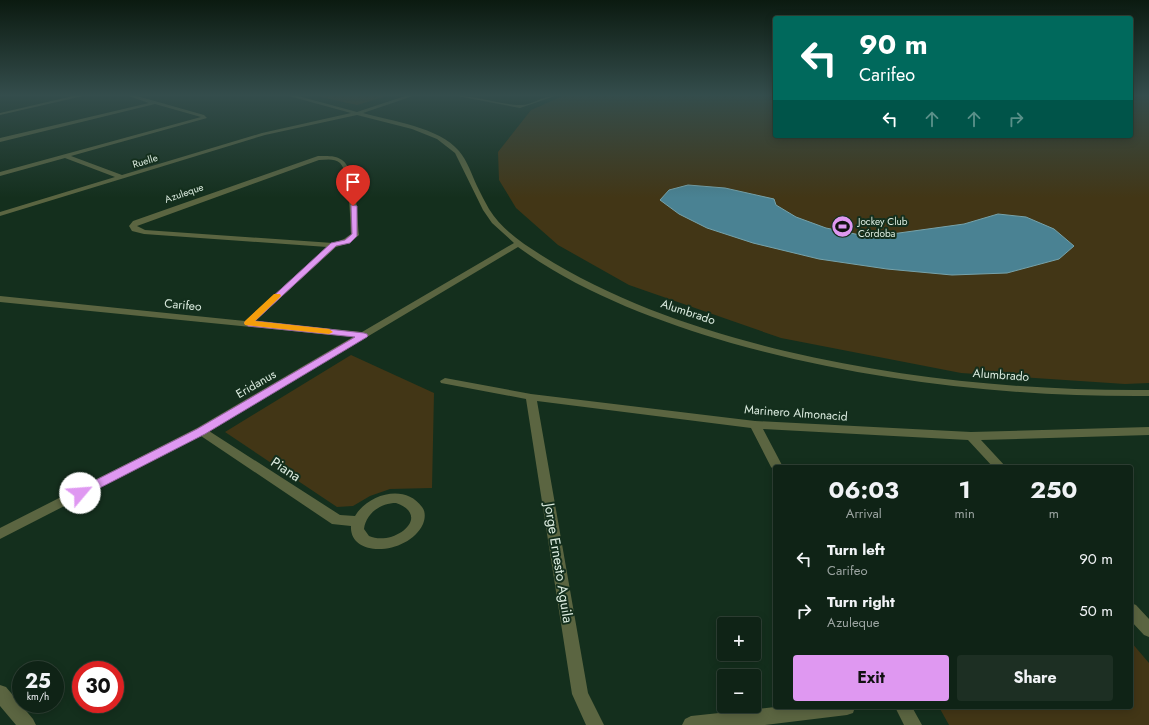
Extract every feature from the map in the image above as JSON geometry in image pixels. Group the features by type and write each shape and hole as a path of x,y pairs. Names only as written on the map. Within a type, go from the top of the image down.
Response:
{"street":[{"path":"0,140 42,130"},
{"path":"0,174 161,130"},
{"name":"Ruelle","path":"0,214 264,134 283,130"},
{"name":"Alumbrado","path":"419,130 430,133 452,147 457,152 489,214 519,243 556,267 596,290 644,312 731,340 809,360 890,377 968,386 1098,394 1149,393"},
{"path":"65,156 121,177"},
{"name":"Azuleque","path":"248,323 333,245 348,241 355,235 353,206 346,166 337,159 318,158 149,216 136,222 134,226 135,229 144,232 333,245"},
{"name":"Eridanus","path":"0,534 201,431 519,243"},
{"name":"Carifeo","path":"0,299 248,323 364,336"},
{"name":"Marinero Almonacid","path":"445,381 531,397 755,424 972,436 1149,431"},
{"name":"Jorge Ernesto Aguila","path":"531,397 580,694 595,725"},
{"path":"755,424 776,465"},
{"name":"Piana","path":"201,431 337,520 358,521"},
{"path":"972,436 998,465"},
{"path":"387,499 406,500 413,503 418,509 419,516 417,524 412,532 395,542 385,544 374,544 366,541 358,528 358,521 362,513 369,507 387,499"},
{"path":"1133,612 1149,630"},
{"path":"0,694 27,725"},
{"path":"692,725 830,709"},
{"path":"904,709 913,725"}],"shaded area":[{"name":"Jockey Club Córdoba","path":"515,130 773,130 773,138 1133,138 1133,130 1149,130 1149,383 1125,384 961,373 781,338 629,285 558,245 516,208 499,180 498,152"},
{"path":"351,355 434,393 432,488 390,489 370,496 353,506 337,507 225,432"},
{"path":"1133,644 1149,663 1149,725 949,725 940,709 1133,709"}],"water":[{"path":"688,185 725,188 774,199 776,205 796,217 826,228 870,237 964,224 998,214 1026,217 1054,229 1074,246 1059,259 1007,273 952,275 887,269 819,259 753,243 707,228 679,214 660,200 669,190"}],"slow traffic":[{"path":"277,296 248,323 329,332"}],"place":[{"name":"Jockey Club Córdoba","path":"843,227"}],"route":[{"path":"80,493 201,431 364,336 248,323 333,245 348,241 355,235 353,206"}]}
